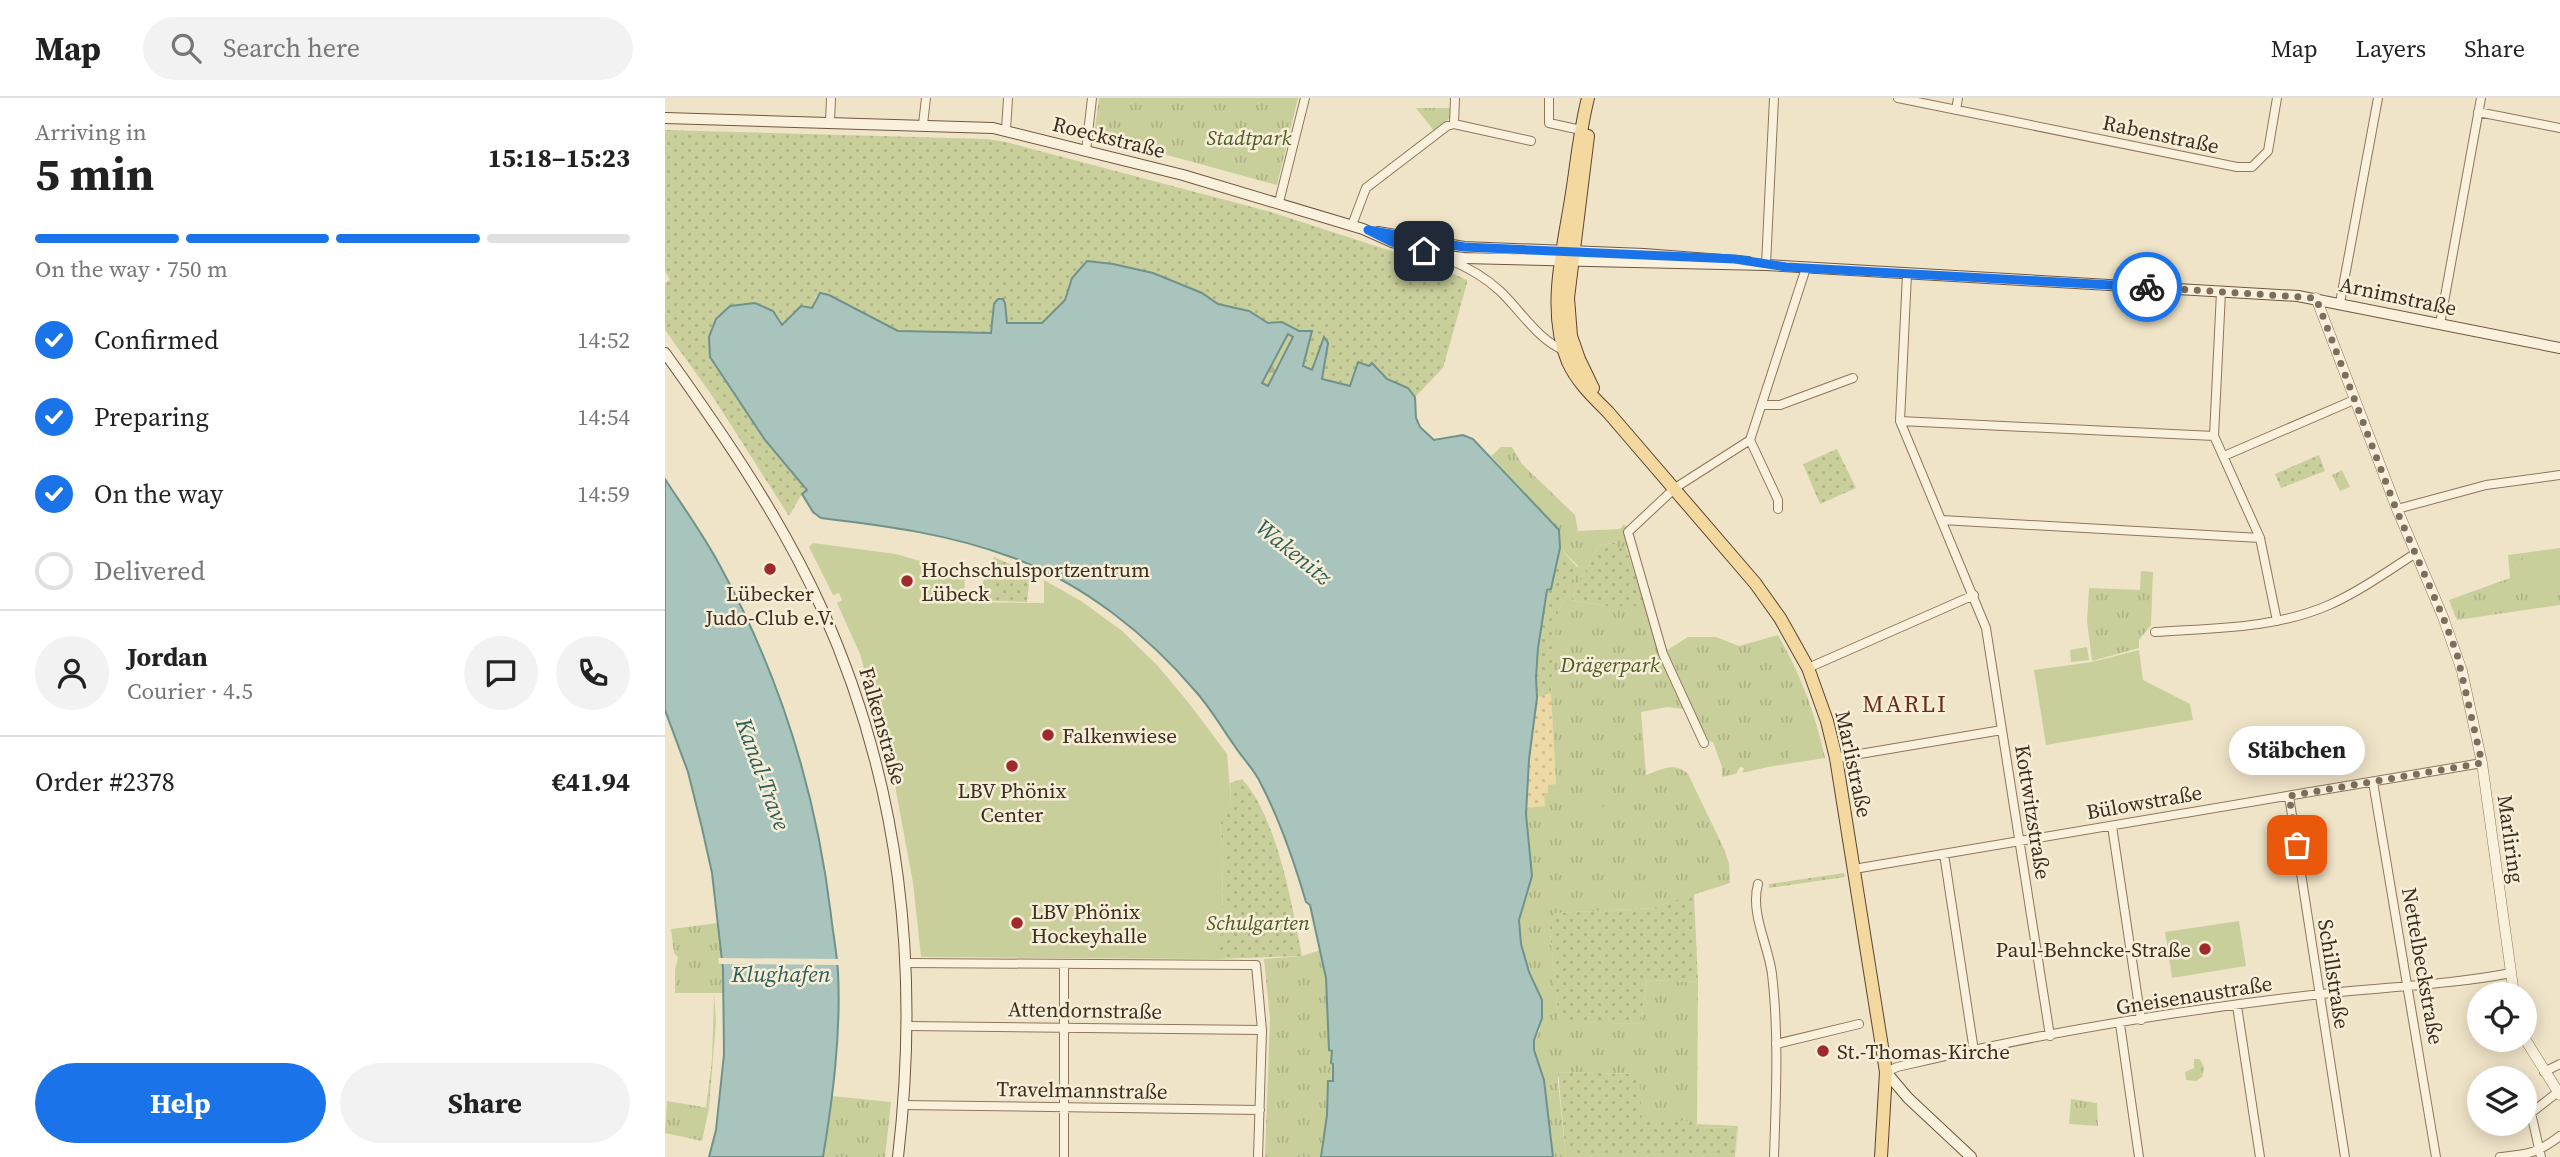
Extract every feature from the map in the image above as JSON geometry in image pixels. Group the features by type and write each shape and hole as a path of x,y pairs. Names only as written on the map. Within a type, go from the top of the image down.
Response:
{"main road":[{"path":"1580,373 1568,320 1568,257 1581,130 1588,98"},
{"path":"1580,373 1565,351 1558,298 1586,164 1588,98"},
{"name":"Roeckstraße","path":"665,118 923,124 973,126 1006,131 1183,175 1368,230 1483,254"},
{"name":"Roeckstraße","path":"1368,230 1392,242 1438,255 1483,254"},
{"name":"Arnimstraße","path":"1483,254 1766,265 2316,298 2560,348"},
{"name":"Falkenstraße","path":"665,353 773,515 817,598 862,713 885,800 902,900 908,1026 898,1157"},
{"name":"Marlistraße","path":"1580,373 1608,412 1755,583 1780,618 1808,668 1827,721 1836,758 1886,1072 1881,1157"},
{"path":"1886,1072 1907,1098 1971,1157"}],"street":[{"path":"830,122 831,98"},
{"path":"923,124 926,98"},
{"path":"1006,131 1008,98"},
{"path":"1086,151 1092,98"},
{"path":"1279,202 1305,98"},
{"path":"1454,124 1455,98"},
{"path":"1549,98 1548,120 1551,125 1581,130"},
{"path":"1766,265 1774,98"},
{"name":"Rabenstraße","path":"1898,98 2237,167 2252,167 2268,151 2277,98"},
{"path":"1956,110 1958,98"},
{"path":"2340,303 2378,98"},
{"path":"2440,324 2481,98"},
{"path":"2478,113 2560,128"},
{"path":"1352,225 1366,188 1447,126 1454,124 1531,141"},
{"path":"1483,254 1480,276 1507,298 1544,340 1565,351"},
{"name":"Roeckstraße","path":"1438,255 1480,276"},
{"path":"1704,743 1663,654 1628,532 1675,488 1750,440 1806,268"},
{"path":"1907,274 1900,421 2214,436"},
{"path":"2221,292 2214,436 2260,538 2277,621"},
{"name":"Marliring","path":"2316,298 2396,509 2457,654 2482,763 2512,982"},
{"path":"1762,405 1780,405 1853,378"},
{"path":"2224,456 2354,400"},
{"name":"Kottwitzstraße","path":"1900,421 1986,628 2050,1036"},
{"path":"1750,440 1778,500 1778,509"},
{"path":"2396,509 2486,485 2560,475"},
{"path":"1942,520 2260,538"},
{"path":"2155,632 2231,628 2277,621 2332,604 2416,553"},
{"path":"1808,668 1973,595"},
{"path":"1836,758 2003,730"},
{"name":"Bülowstraße","path":"1854,869 2482,763"},
{"name":"Nettelbeckstraße","path":"2373,782 2436,1157"},
{"name":"Schillstraße","path":"2289,796 2345,1157"},
{"path":"2112,826 2141,1020"},
{"path":"1944,854 1974,1051"},
{"path":"1758,884 1755,897 1772,972 1776,1044 1774,1157"},
{"path":"907,963 1256,965 1262,1030 1258,1157"},
{"path":"1064,1157 1065,964"},
{"name":"Gneisenaustraße","path":"1886,1072 1897,1067 1974,1051 2141,1020 2319,994 2511,973"},
{"path":"2237,1006 2260,1157"},
{"path":"1776,1044 1859,1024"},
{"path":"2120,1024 2139,1157"},
{"name":"Attendornstraße","path":"908,1026 1262,1030"},
{"path":"2532,1052 2559,1094 2531,1113 2540,1154"},
{"path":"2544,1072 2560,1064"},
{"name":"Travelmannstraße","path":"903,1105 1260,1110"},
{"path":"2500,1157 2540,1154 2560,1136"}],"green space":[{"name":"Stadtpark","path":"1099,98 1298,98 1277,185 1094,135"},
{"path":"1416,108 1451,108 1450,118 1434,131"},
{"path":"665,130 987,139 1006,142 1271,212 1434,265 1467,280 1467,283 1443,368 1415,397 1408,388 1387,379 1372,363 1350,386 1322,379 1328,343 1324,338 1312,370 1303,366 1312,332 1299,331 1282,322 1268,323 1249,311 1218,304 1202,293 1153,273 1113,264 1087,261 1072,278 1065,300 1042,323 1006,323 994,304 991,333 898,331 829,295 816,296 812,308 792,313 782,325 731,306 716,319 709,337 710,357 765,439 808,491 802,494 789,516 713,397 665,330 665,283 670,280 665,271"},
{"path":"1287,333 1294,337 1268,386 1262,383"},
{"name":"Drägerpark","path":"1501,447 1512,447 1522,464 1575,515 1578,531 1620,529 1624,524 1632,536 1667,650 1688,637 1716,637 1739,646 1778,635 1794,665 1812,710 1825,758 1742,773 1744,768 1740,767 1736,774 1722,777 1722,767 1713,742 1709,741 1691,710 1667,707 1641,712 1646,775 1673,767 1688,774 1725,851 1730,883 1652,908 1555,913 1549,922 1559,1021 1595,1023 1603,1019 1611,1023 1641,1024 1647,980 1698,982 1697,1124 1738,1126 1736,1157 1737,1128 1697,1127 1696,1121 1642,1119 1639,1074 1558,1072 1566,1157 1553,1157 1544,1080 1534,1050 1534,1040 1540,1029 1521,944 1519,920 1532,876 1526,808 1545,806 1544,793 1548,793 1548,785 1556,784 1551,693 1556,627 1558,613 1578,566 1560,548 1559,530 1491,456","holes":["1617,542 1617,547 1627,547 1645,606 1607,606 1571,600 1598,546"]},
{"path":"1837,449 1856,488 1820,504 1803,464"},
{"path":"2319,455 2325,471 2281,488 2275,474"},
{"path":"2342,470 2350,487 2340,491 2332,475"},
{"path":"1618,542 1626,547 1645,606 1607,606 1571,600 1598,546"},
{"name":"Falkenwiese","path":"813,543 896,554 965,574 964,602 1044,603 1044,580 1081,601 1121,630 1157,665 1227,754 1231,801 1220,825 1223,851 1222,935 1216,935 1216,959 921,957 913,883 891,764 860,654 837,603 842,600 839,593 833,595 809,547"},
{"path":"1560,548 1578,568 1558,613 1551,693 1537,698 1536,671 1540,631 1547,590 1551,589"},
{"path":"2560,548 2560,605 2457,620 2449,600 2510,578 2508,555"},
{"path":"2560,554 2560,587 2515,593 2512,561"},
{"path":"994,557 1030,573 1027,602 975,600"},
{"path":"2141,571 2153,572 2151,625 2139,640 2139,648 2092,661 2087,621 2089,588 2140,590"},
{"path":"2087,647 2089,660 2071,662 2070,650"},
{"path":"2139,650 2143,680 2190,704 2193,720 2046,745 2034,670 2092,662"},
{"path":"1812,729 1818,757 1789,762 1787,743 1796,735"},
{"name":"Schulgarten","path":"1242,779 1254,795 1274,838 1302,956 1216,959 1216,935 1222,934 1223,851 1220,824 1231,801 1230,783"},
{"path":"1602,799 1603,819 1578,820 1577,800"},
{"path":"1844,873 1845,877 1769,888 1769,884"},
{"path":"1694,894 1698,982 1647,980 1641,1024 1559,1022 1549,922 1554,913 1652,908"},
{"name":"Paul-Behncke-Straße","path":"2239,921 2246,966 2172,978 2165,932"},
{"path":"718,923 725,993 675,993 678,957 674,953 671,929"},
{"path":"1321,950 1326,978 1333,1082 1328,1082 1321,1157 1265,1157 1270,1019 1264,959 1302,956"},
{"path":"714,993 716,1022 709,1108 706,1107 712,1060"},
{"path":"2194,1059 2200,1059 2204,1068 2202,1077 2196,1081 2186,1080 2185,1072 2194,1068"},
{"path":"1558,1072 1640,1074 1696,1121 1697,1127 1737,1128 1735,1157 1566,1157"},
{"path":"832,1096 891,1102 885,1157 823,1157"},
{"path":"2071,1099 2097,1103 2098,1126 2069,1124"},
{"path":"667,1101 709,1108 702,1141 665,1133"}],"sand":[{"path":"1551,693 1556,784 1545,794 1545,806 1526,808 1537,698"}],"water":[{"name":"Wakenitz","path":"1087,261 1113,264 1153,273 1202,293 1218,304 1249,311 1268,323 1282,322 1299,331 1312,331 1303,366 1312,370 1324,337 1328,343 1322,379 1350,386 1358,362 1369,366 1372,363 1387,379 1408,388 1415,397 1416,418 1420,427 1434,440 1463,435 1473,439 1559,530 1560,548 1551,589 1547,590 1538,648 1537,698 1529,759 1526,814 1532,876 1519,920 1521,944 1529,972 1542,1000 1542,1018 1534,1040 1534,1050 1544,1080 1553,1157 1321,1157 1327,1115 1328,1081 1333,1081 1333,1064 1332,1051 1329,1050 1326,978 1310,905 1306,902 1292,857 1268,798 1252,769 1207,705 1136,631 1089,596 1038,568 988,549 941,537 821,518 813,512 802,494 807,490 765,440 710,357 709,337 716,319 730,306 755,303 773,311 782,325 801,306 812,308 820,293 829,295 898,331 991,333 994,304 998,299 1003,299 1005,303 1007,323 1042,323 1065,300 1072,278","holes":["1288,334 1293,337 1268,386 1262,383"]},
{"name":"Klughafen","path":"665,479 713,553 760,647 792,734 816,823 836,951 839,995 835,1065 823,1157 709,1157 716,1130 724,1054 723,969 712,873 702,828 688,772 665,710"}],"pier":[{"path":"718,958 840,959 841,965 719,964"}],"way so far":[{"path":"2147,287 2316,298 2396,509 2443,617 2462,671 2482,763 2289,796 2297,845"}],"place":[{"name":"Lübecker Judo-Club e.V.","path":"770,569"},
{"name":"Hochschulsportzentrum Lübeck","path":"907,581"},
{"name":"Falkenwiese","path":"1048,735"},
{"name":"LBV Phönix Center","path":"1012,766"},
{"name":"Stäbchen","path":"2297,845"},
{"name":"LBV Phönix Hockeyhalle","path":"1017,923"},
{"name":"Paul-Behncke-Straße","path":"2205,949"},
{"name":"St.-Thomas-Kirche","path":"1823,1051"}],"district":[{"name":"MARLI","path":"1905,703"}],"route":[{"path":"1424,251 1392,242 1368,230 1464,247 1735,259 1786,267 2147,287"}],"water label":[{"name":"Kanal-Trave","path":"763,774"}]}
